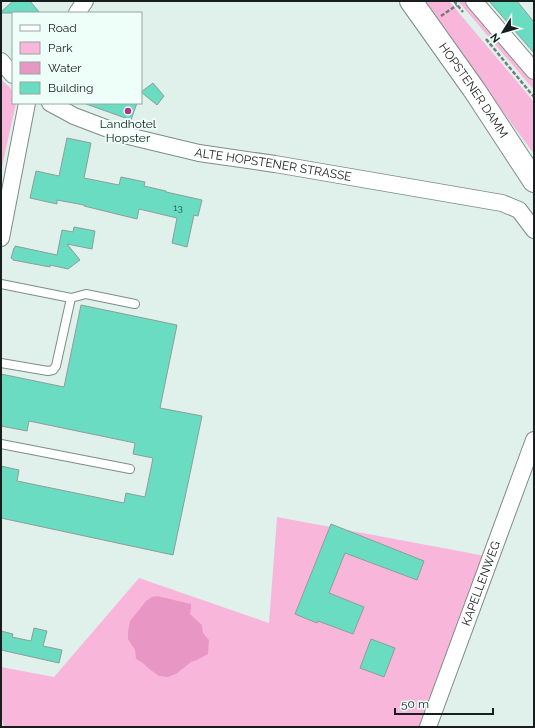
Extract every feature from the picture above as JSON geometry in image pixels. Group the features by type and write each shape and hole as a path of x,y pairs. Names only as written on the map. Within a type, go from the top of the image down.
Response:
{"main road":[{"name":"HOPSTENER DAMM","path":"411,1 475,91 534,181"}],"street":[{"path":"78,12 85,1"},
{"path":"474,1 534,71"},
{"path":"1,62 12,74"},
{"path":"1,238 27,104"},
{"name":"ALTE HOPSTENER STRASSE","path":"52,104 74,116 124,135 199,153 275,164 502,203 519,210 534,230"},
{"name":"KAPELLENWEG","path":"428,727 534,440"}],"lane":[{"path":"1,284 71,298 86,294 135,304"},
{"path":"1,363 48,371 53,370 56,366 71,298"},
{"path":"1,444 130,470"}],"path":[{"path":"454,1 467,16"},
{"path":"438,11 442,16 457,5"},
{"path":"486,39 534,97"}],"green space":[{"path":"422,1 449,1 534,102 534,154"},
{"path":"458,1 464,1 534,82 534,90"},
{"path":"1,79 11,89 12,104 16,104 1,167"},
{"path":"277,517 491,557 428,727 4,727 1,715 1,667 54,677 139,578 269,623"}],"water":[{"path":"157,596 191,604 190,614 202,625 203,633 209,640 208,654 191,662 176,674 168,677 159,676 136,659 135,650 128,639 130,621 146,601"}],"building":[{"path":"13,1 30,1 39,12 1,13"},
{"path":"489,1 517,1 534,22 534,53"},
{"path":"153,83 164,96 157,105 142,91"},
{"path":"86,104 137,104 131,120"},
{"path":"67,138 91,143 84,178 119,185 121,177 145,182 144,186 202,200 198,216 194,215 187,247 172,243 177,218 139,209 137,219 84,205 57,200 57,204 30,198 36,171 59,176"},
{"path":"74,227 95,231 92,249 67,244 80,260 68,269 13,260 11,258 15,246 57,255 62,230 73,232"},
{"path":"81,305 177,325 160,408 202,416 173,555 1,518 1,466 19,470 17,481 124,503 126,493 145,497 153,458 133,454 135,443 29,421 27,431 1,426 1,374 64,387"},
{"path":"331,524 424,561 417,580 345,553 329,593 364,607 353,634 318,621 317,623 295,614"},
{"path":"34,628 47,631 43,646 62,650 59,663 1,650 1,631 13,634 12,637 31,641"},
{"path":"371,639 395,648 384,677 360,668"}],"place":[{"name":"Landhotel Hopster","path":"128,111"}]}
